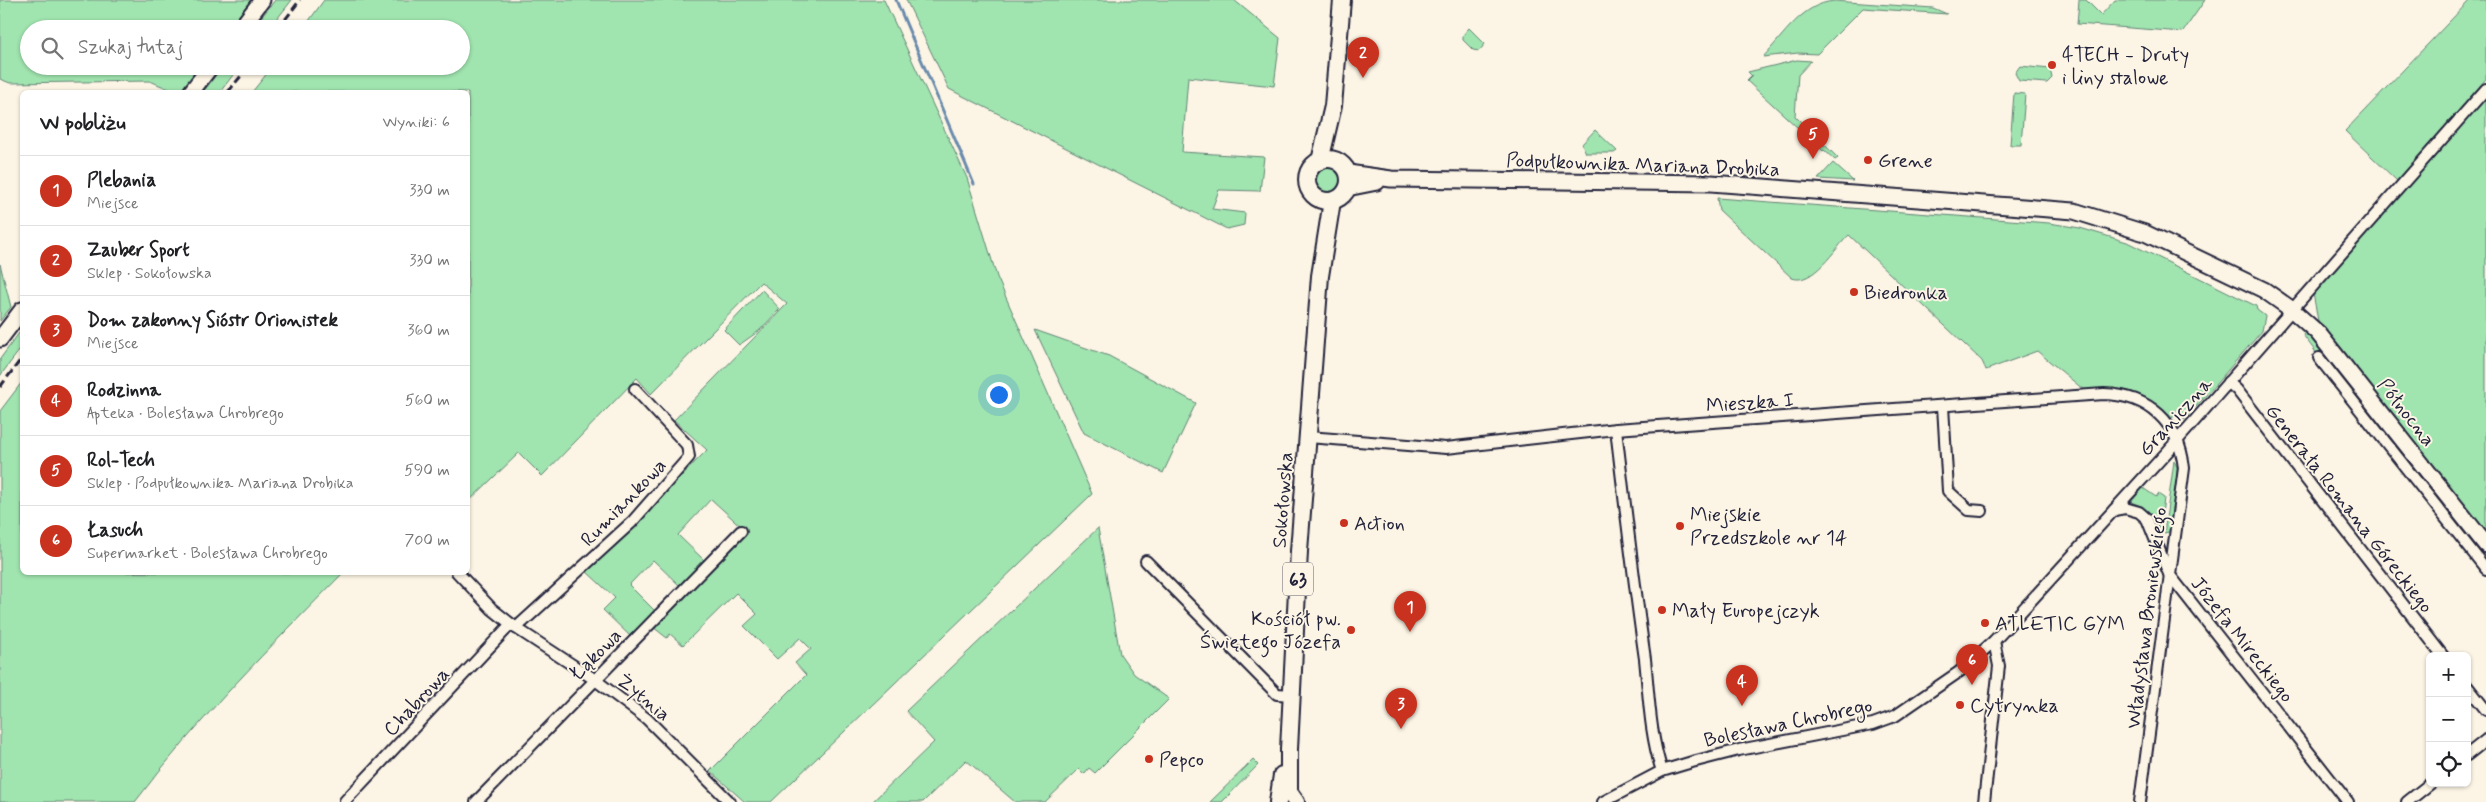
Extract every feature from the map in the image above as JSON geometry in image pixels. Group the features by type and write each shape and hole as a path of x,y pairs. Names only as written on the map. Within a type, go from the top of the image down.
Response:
{"main road":[{"path":"247,20 262,0"},
{"path":"1333,106 1344,174 1342,195 1325,200 1310,190 1307,180 1312,167 1320,161 1333,106 1342,0"},
{"path":"193,90 204,75"},
{"path":"1320,161 1344,174"},
{"name":"Podpułkownika Mariana Drobika","path":"1344,174 1391,179 1711,183 2074,211 2145,233 2264,290 2291,309"},
{"name":"Sokołowska","path":"1288,800 1292,695 1325,200"},
{"name":"Północna","path":"2291,309 2318,333 2486,545"},
{"path":"0,339 20,313"}],"street":[{"name":"Graniczna","path":"1994,641 2114,510 2486,89"},
{"name":"Północna","path":"2319,358 2486,569"},
{"name":"Generała Romana Góreckiego","path":"2228,382 2237,390 2440,652"},
{"name":"Rumiankowa","path":"513,626 632,522 689,457 687,445 636,390"},
{"name":"Mieszka I","path":"1308,437 1446,448 1616,430 2120,394 2134,398 2150,408 2170,426 2177,439"},
{"path":"1943,406 1948,491 1969,510 1982,511"},
{"path":"1616,430 1641,643 1650,695 1652,737 1662,771"},
{"name":"Władysława Broniewskiego","path":"2140,802 2184,468 2177,439"},
{"name":"Józefa Mireckiego","path":"2114,510 2125,508 2139,512 2147,519 2169,574 2348,802"},
{"name":"Łąkowa","path":"476,802 741,531"},
{"path":"1146,561 1277,694 1292,695"},
{"name":"Żytnia","path":"460,575 492,609 513,626 594,680 647,719 730,802"},
{"name":"Chabrowa","path":"345,801 513,626"},
{"path":"1984,802 1999,666 1994,641"},
{"name":"Bolesława Chrobrego","path":"1603,802 1662,771 1739,750 1873,724 1895,716 1959,672 1994,641"},
{"path":"2471,691 2486,710"},
{"path":"2471,752 2486,740"},
{"path":"2408,802 2426,787"}],"green space":[{"path":"0,0 251,0 236,20 20,20 20,75 194,75 183,90 171,90 150,81 10,83 0,79"},
{"path":"275,0 292,0 276,20 259,20"},
{"path":"324,0 884,0 967,178 997,277 1092,494 771,802 745,802 710,771 806,675 795,663 811,649 800,638 777,659 744,626 757,614 736,593 683,645 670,634 667,638 653,627 746,531 711,499 678,535 706,562 681,587 653,560 629,585 656,612 631,637 603,610 615,598 587,572 707,450 674,420 787,304 761,282 651,394 637,378 542,476 519,453 470,500 470,90 254,90 266,75 470,75 470,20 310,20"},
{"path":"906,0 1234,0 1280,38 1274,86 1188,77 1182,152 1264,157 1260,191 1219,190 1212,209 1245,213 1244,225 1227,229 949,89"},
{"path":"2079,0 2086,0 2101,15 2115,0 2205,0 2183,32 2077,24"},
{"path":"2470,0 2486,0 2486,79 2397,181 2345,131"},
{"path":"1834,1 1933,8 1947,14 1863,8 1817,54 1798,53 1763,57 1786,30 1803,14 1823,3"},
{"path":"1469,28 1485,44 1479,51 1473,50 1463,40 1463,35"},
{"path":"1797,60 1811,61 1798,75 1795,116 1838,158 1835,160 1747,81 1752,76 1748,72"},
{"path":"2020,66 2050,69 2052,78 2047,83 2019,81 2015,73"},
{"path":"216,75 233,75 222,90 205,90"},
{"path":"2014,93 2025,94 2021,145 2010,145"},
{"path":"2486,95 2486,534 2340,346 2318,321 2313,293"},
{"path":"1595,130 1617,151 1614,153 1586,153 1582,144"},
{"path":"1833,163 1853,181 1818,179"},
{"path":"1328,166 1338,170 1342,180 1338,190 1328,194 1318,190 1314,180 1318,170"},
{"path":"1717,198 2049,223 2080,228 2127,242 2256,306 2257,310 2265,316 2262,331 2184,420 2175,416 2171,418 2150,401 2132,392 2112,389 2084,390 2037,351 1986,370 1982,361 1849,235 1816,271 1800,279 1792,278 1719,210"},
{"path":"0,264 11,307 0,321"},
{"path":"762,290 780,309 759,331 739,345 724,330"},
{"path":"1035,330 1109,356 1196,403 1163,473 1084,433"},
{"path":"20,332 20,350 0,376 0,359"},
{"path":"2305,332 2321,349 2486,552 2486,565 2321,359 2303,335"},
{"path":"20,385 20,575 341,575 209,712 135,802 0,802 0,411"},
{"path":"2174,461 2177,467 2177,476 2169,532 2164,533"},
{"path":"2143,488 2156,497 2158,494 2164,498 2160,531 2148,513 2131,502"},
{"path":"1098,528 1120,654 1134,674 1169,699 1095,773 1089,768 1084,774 1079,769 1045,802 1015,802 966,760 923,802 872,802 934,742 906,711"},
{"path":"1253,760 1258,765 1222,802 1210,802"}],"waterway":[{"path":"896,0 974,184"}],"railway":[{"path":"285,20 300,0"},
{"path":"230,90 242,75"},
{"path":"0,387 20,361"}],"place":[{"name":"4TECH - Druty i liny stalowe","path":"2052,65"},
{"name":"Zauber Sport","path":"1363,78"},
{"name":"Rol-Tech","path":"1813,159"},
{"name":"Grene","path":"1868,160"},
{"name":"Biedronka","path":"1854,292"},
{"name":"Action","path":"1344,523"},
{"name":"Miejskie Przedszkole nr 14","path":"1680,526"},
{"name":"Mały Europejczyk","path":"1662,610"},
{"name":"ATLETIC GYM","path":"1985,623"},
{"name":"Kościół pw. Świętego Józefa","path":"1351,630"},
{"name":"Plebania","path":"1410,632"},
{"name":"Łasuch","path":"1972,685"},
{"name":"Cytrynka","path":"1960,705"},
{"name":"Rodzinna","path":"1742,706"},
{"name":"Dom zakonny Sióstr Orionistek","path":"1401,729"},
{"name":"Pepco","path":"1149,759"}]}
